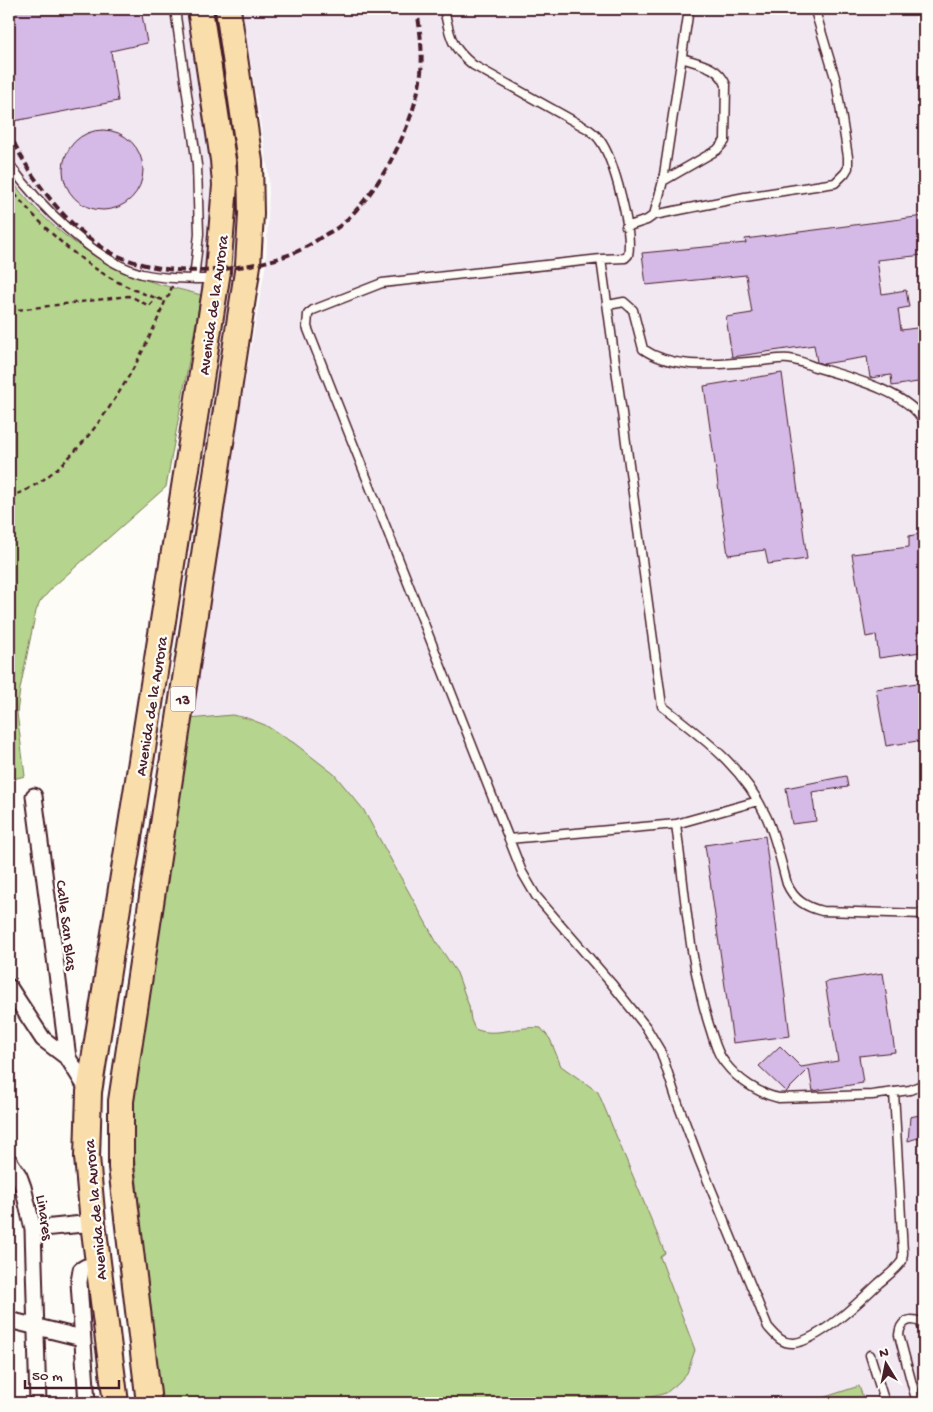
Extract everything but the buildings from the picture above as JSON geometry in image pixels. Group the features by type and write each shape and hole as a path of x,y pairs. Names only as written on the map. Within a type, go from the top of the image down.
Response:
{"main road":[{"name":"Avenida de la Aurora","path":"115,1392 93,1223 87,1158 89,1092 218,280 225,185 223,160 200,9"},
{"name":"Avenida de la Aurora","path":"148,1396 120,1167 122,1101 248,266 251,214 250,162 228,9"},
{"path":"105,1319 114,1327 127,1328 134,1324 139,1316"},
{"path":"115,1392 120,1375 130,1373 137,1376 148,1396"}],"street":[{"name":"Calle San Blas","path":"34,796 68,1058"},
{"path":"9,987 43,1040 68,1058 89,1092"},
{"name":"Linares","path":"9,1160 14,1177 26,1197 34,1229 38,1403"},
{"path":"34,1229 93,1223"},
{"path":"87,1403 79,1282 80,1272 86,1267 98,1264"},
{"path":"9,1320 82,1338"}],"lane":[{"path":"175,9 197,166 199,234 194,279"},
{"path":"444,9 451,40 464,58 473,65 588,129 598,137 609,156 618,184 626,227 629,252 627,257 382,283 318,306 308,314 306,320 307,327 522,872 536,896 611,983 646,1027 661,1052 700,1162 764,1318 768,1327 782,1340 795,1343 812,1337 850,1310 902,1261 894,1092"},
{"path":"654,215 663,181 689,9"},
{"path":"626,227 647,220 654,215 745,196 835,182 845,173 848,168 848,157 842,108 816,14"},
{"path":"663,181 717,150 726,138 726,85 724,80 713,69 682,58"},
{"path":"9,164 42,203 59,219 93,249 115,263 159,277 218,280"},
{"path":"601,259 662,706 718,750 740,775 758,801 767,819 787,884 794,896 804,905 832,912 924,914"},
{"path":"608,305 624,302 633,310 643,349 660,359 703,364 789,359 841,374 882,390 905,402 920,414 924,423"},
{"path":"509,839 676,824 758,801"},
{"path":"676,824 695,964 706,1017 716,1048 724,1063 744,1082 776,1098 852,1096 910,1090 924,1084"},
{"path":"917,1403 899,1335 900,1329 907,1321 911,1320 920,1322 924,1330"},
{"path":"870,1355 886,1403"}],"path":[{"path":"9,311 128,296 149,306 156,298"},
{"path":"9,497 18,495 40,483 64,462 88,435 106,411 137,362 150,339 166,299"}],"shaded area":[{"path":"9,9 189,9 210,161 210,210 201,295 138,277 97,258 44,219 9,177"},
{"path":"242,9 924,9 924,1403 159,1403 134,1154 135,1088 191,704 227,483 266,263 268,170"}],"green space":[{"path":"9,177 50,223 100,259 146,280 201,295 166,487 53,587 40,602 36,611 17,713 25,776 9,780"},
{"path":"232,715 265,725 294,743 334,774 363,809 437,943 457,973 475,1029 499,1032 524,1028 541,1028 550,1039 561,1066 598,1092 665,1253 660,1257 695,1350 687,1373 666,1393 631,1403 159,1403 134,1154 135,1088 189,719"},
{"path":"859,1386 865,1403 807,1403"}],"railway":[{"path":"9,132 27,167 53,202 83,233 116,255 145,265 192,271 223,269 278,259 303,248 342,224 356,210 383,175 404,134 417,93 422,65 417,9"}]}
